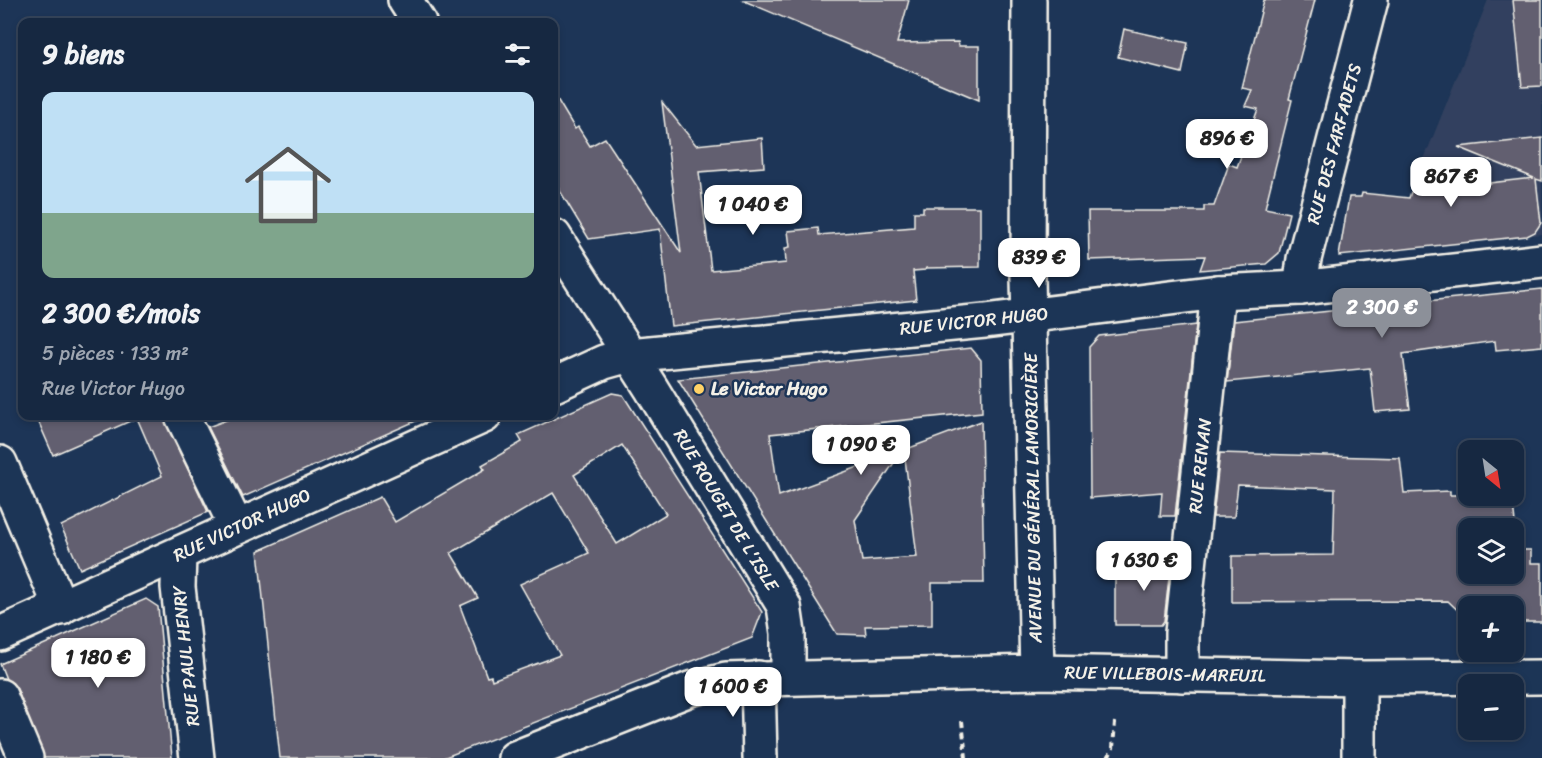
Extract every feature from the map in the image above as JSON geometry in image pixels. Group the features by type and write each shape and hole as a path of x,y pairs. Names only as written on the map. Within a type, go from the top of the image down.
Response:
{"street":[{"path":"405,0 416,18"},
{"name":"RUE DES FARFADETS","path":"1300,288 1304,259 1371,0"},
{"name":"AVENUE DU GÉNÉRAL LAMORICIÈRE","path":"1021,2 1037,672"},
{"name":"RUE ROUGET DE L'ISLE","path":"558,242 784,606 788,633 773,677 760,758"},
{"name":"RUE VICTOR HUGO","path":"558,382 604,362 629,355 1029,316 1218,292 1300,288 1542,261"},
{"name":"RUE RENAN","path":"1182,675 1182,633 1218,292"},
{"path":"184,420 236,526"},
{"name":"RUE VICTOR HUGO","path":"0,634 475,420"},
{"path":"0,463 61,608"},
{"name":"RUE PAUL HENRY","path":"179,554 178,587 197,758"},
{"name":"RUE VILLEBOIS-MAREUIL","path":"515,758 690,689 726,680 1037,672 1359,678 1542,677"},
{"path":"1359,678 1359,758"},
{"path":"0,696 26,758"}],"path":[{"path":"962,721 966,758"},
{"path":"1108,758 1113,748 1114,722"}],"shaded area":[{"path":"1488,0 1542,0 1542,234 1387,251"}],"building":[{"path":"742,0 909,0 897,43 958,42 959,46 979,46 979,100"},
{"path":"1264,0 1315,0 1289,99 1292,100 1265,208 1289,213 1279,253 1266,264 1200,270 1205,256 1089,260 1088,211 1204,211 1204,206 1214,206 1229,164 1237,167 1258,109 1245,106 1252,90 1242,88"},
{"path":"1513,0 1542,0 1542,86 1522,87"},
{"path":"1124,29 1188,43 1182,73 1118,57"},
{"path":"558,101 575,129 578,127 590,146 605,138 681,253 662,102 696,145 762,138 764,167 699,172 711,270 786,263 785,248 790,247 788,231 818,228 819,235 914,227 914,212 923,212 923,207 980,207 980,267 926,268 913,271 916,300 671,326 660,229 589,239 558,188"},
{"path":"1542,138 1542,181 1536,179 1541,223 1535,232 1527,236 1339,256 1349,197 1361,197 1362,193 1409,198 1411,192 1534,178 1458,147"},
{"path":"1542,289 1542,346 1496,350 1495,341 1403,354 1410,409 1375,412 1370,368 1227,382 1234,321"},
{"path":"1196,325 1175,516 1160,516 1162,492 1090,498 1089,347 1099,336"},
{"path":"971,348 981,360 982,412 770,434 779,496 902,451 855,520 862,561 917,557 904,450 981,421 984,583 932,583 932,625 865,626 866,635 837,634 678,379"},
{"path":"612,393 623,395 762,612 752,638 443,758 280,758 258,551 380,497 395,522 485,469 482,465 522,442 518,435 552,420 558,420 558,417","holes":["622,445 666,514 617,544 574,475","553,493 589,553 520,584 560,655 492,680 491,676 487,677 460,606 478,598 451,553"]},
{"path":"38,420 132,420 53,455"},
{"path":"138,420 165,420 208,512 80,569 61,526 162,476"},
{"path":"226,420 418,420 243,497 208,427"},
{"path":"1220,453 1400,458 1404,493 1450,491 1450,495 1458,495 1458,506 1513,506 1515,518 1458,518 1458,584 1524,584 1524,550 1531,550 1531,563 1542,563 1542,622 1524,622 1524,596 1458,596 1458,610 1448,601 1232,602 1232,556 1333,555 1335,489 1238,485 1234,517 1213,517"},
{"path":"1139,552 1172,552 1164,621 1161,625 1115,625 1115,575 1140,574"},
{"path":"146,599 158,607 172,758 44,758 17,689 6,679 0,664"}],"place":[{"name":"Le Victor Hugo","path":"699,389"}]}
